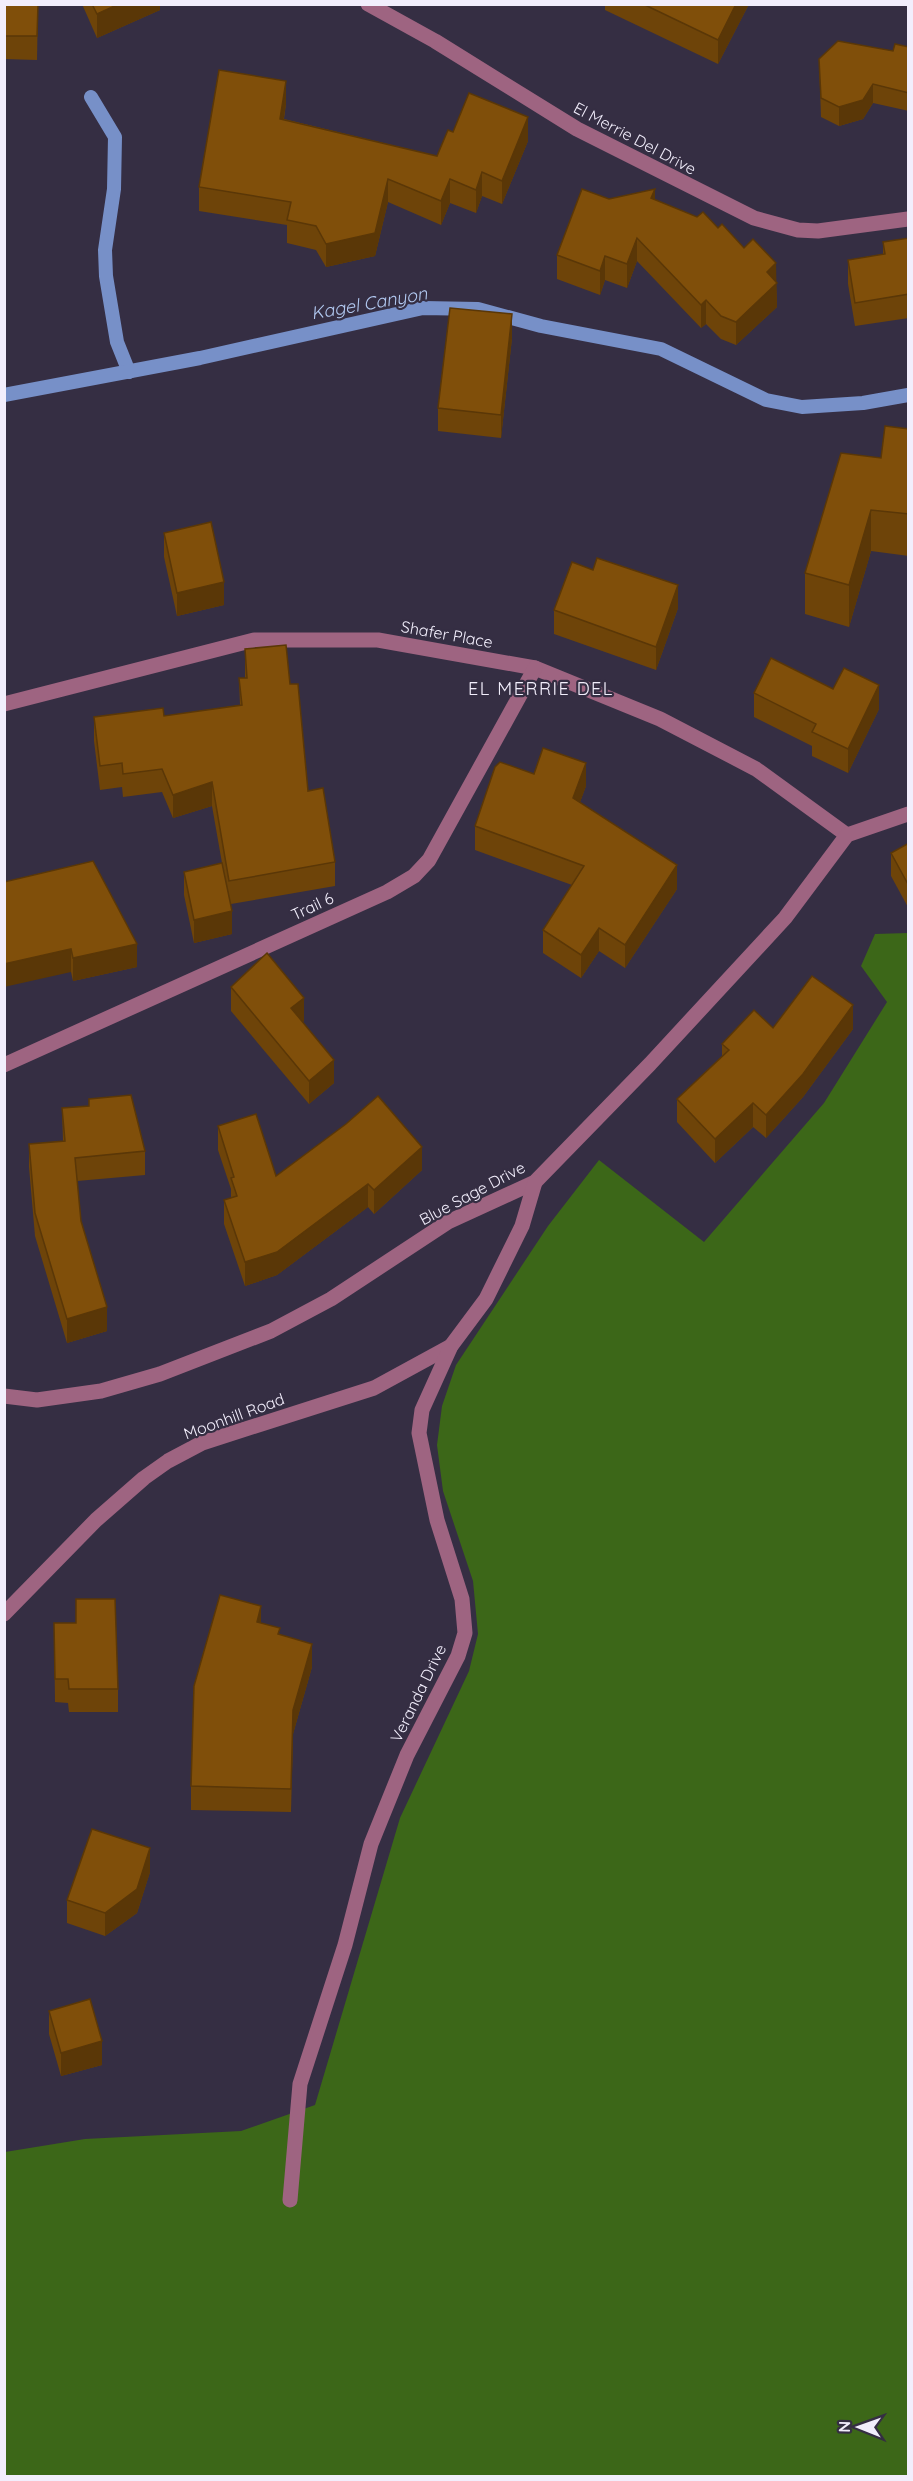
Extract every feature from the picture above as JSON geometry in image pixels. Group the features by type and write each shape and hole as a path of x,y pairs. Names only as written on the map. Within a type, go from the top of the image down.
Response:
{"street":[{"name":"El Merrie Del Drive","path":"368,4 435,41 577,129 754,218 798,230 818,231 909,219"},
{"name":"Shafer Place","path":"4,704 254,640 378,640 535,668 660,719 756,769 847,836"},
{"name":"Trail 6","path":"4,1065 366,902 414,876 429,860 535,668"},
{"path":"847,836 909,814"},
{"name":"Blue Sage Drive","path":"4,1396 37,1400 101,1391 160,1374 271,1331 332,1299 448,1222 535,1182 650,1064 785,918 847,836"},
{"name":"Veranda Drive","path":"290,2200 300,2084 345,1945 371,1844 407,1755 458,1656 465,1634 462,1599 437,1520 419,1433 422,1410 451,1346 486,1299 522,1226 535,1182"},
{"name":"Moonhill Road","path":"4,1614 96,1520 144,1478 168,1461 202,1443 374,1388 451,1346"}],"green space":[{"path":"908,933 908,2476 5,2476 5,2152 85,2139 241,2131 315,2105 400,1818 469,1671 478,1634 473,1581 443,1491 437,1445 442,1406 456,1365 548,1226 599,1160 704,1242 824,1103 887,1002 861,966 875,934"}],"building":[{"path":"4,4 38,4 37,36 4,36"},
{"path":"92,4 119,4 97,14"},
{"path":"643,4 736,4 718,40"},
{"path":"838,41 893,51 895,44 909,47 909,93 873,84 863,100 839,107 821,98 819,59"},
{"path":"219,70 286,81 280,119 437,156 448,130 453,132 469,93 528,117 502,181 482,172 476,190 450,179 441,201 388,179 375,233 326,244 316,226 287,220 291,202 199,187"},
{"path":"582,189 609,199 655,189 651,198 697,217 703,212 718,228 722,224 744,248 753,239 776,263 767,272 777,283 736,322 721,316 706,300 701,305 637,238 627,264 605,256 600,271 557,255"},
{"path":"909,238 909,294 855,303 848,260 885,254 883,242"},
{"path":"450,308 512,314 501,415 438,408"},
{"path":"885,426 909,429 909,514 871,510 849,585 805,573 841,453 881,458"},
{"path":"211,522 224,582 177,593 164,533"},
{"path":"597,558 678,585 656,647 554,610 572,562 593,570"},
{"path":"286,645 290,684 298,684 308,791 323,788 335,862 229,881 212,782 173,795 162,769 123,774 122,763 100,766 94,717 163,708 164,716 242,705 239,678 247,678 245,649"},
{"path":"771,658 833,689 844,668 879,685 848,749 812,732 816,724 754,693"},
{"path":"543,748 586,763 573,798 677,865 625,945 599,928 581,955 543,930 584,866 475,826 495,767 500,762 534,774"},
{"path":"909,843 909,886 891,853"},
{"path":"93,861 137,944 73,958 71,949 4,964 4,882"},
{"path":"222,863 232,911 194,920 184,872"},
{"path":"267,953 304,998 291,1008 334,1060 309,1081 231,987"},
{"path":"812,976 853,1005 803,1074 766,1115 753,1103 715,1139 677,1099 729,1050 722,1044 754,1010 773,1028"},
{"path":"131,1095 145,1151 75,1158 81,1221 107,1307 67,1319 35,1213 29,1144 65,1141 62,1108 89,1106 89,1099"},
{"path":"378,1096 422,1147 374,1190 368,1184 277,1252 245,1262 224,1200 237,1196 231,1178 234,1177 218,1126 256,1114 276,1176 346,1124"},
{"path":"220,1595 261,1606 257,1622 280,1628 278,1634 312,1644 293,1710 291,1789 191,1786 194,1686"},
{"path":"76,1599 115,1599 118,1689 69,1689 68,1679 55,1679 54,1623 76,1623"},
{"path":"92,1829 150,1848 137,1889 105,1913 67,1900"},
{"path":"90,1999 102,2041 61,2053 49,2011"}],"waterway":[{"path":"91,97 115,137 114,189 105,250 106,276 117,342 129,372"},
{"name":"Kagel Canyon","path":"4,395 200,358 423,308 478,309 541,326 661,349 766,400 802,407 863,403 908,395"}],"district":[{"name":"EL MERRIE DEL","path":"541,688"}]}
